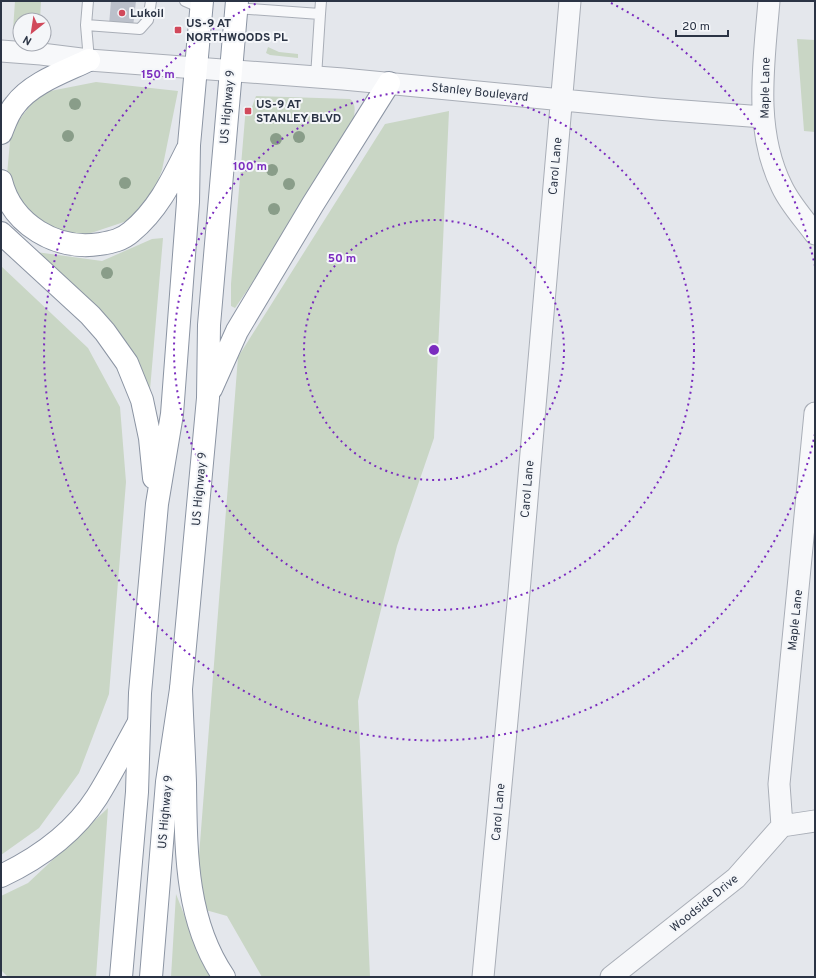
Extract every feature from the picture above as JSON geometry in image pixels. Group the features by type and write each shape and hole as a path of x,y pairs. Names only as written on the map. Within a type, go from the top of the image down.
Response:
{"highway":[{"path":"121,977 137,792 140,694 157,504 172,414 188,202 189,145 196,67 196,3"},
{"name":"US Highway 9","path":"151,977 167,782 180,689 208,398 209,325 236,5"},
{"path":"1,133 9,114 22,97 34,87 89,60"},
{"path":"208,398 237,331 313,204 389,83"},
{"path":"1,182 3,189 12,205 24,220 46,236 68,244 79,245 112,242 130,233 154,209 164,195 189,145"},
{"path":"1,233 90,315 105,332 127,363 142,400 150,438 157,504"},
{"path":"180,689 186,833 192,894 201,932 208,950 224,977"},
{"path":"1,876 20,867 43,853 64,836 85,813 97,798 139,722"}],"street":[{"name":"Carol Lane","path":"483,977 518,600 570,1"},
{"name":"Maple Lane","path":"769,1 763,76 763,117 772,162 782,187 815,234"},
{"name":"Stanley Boulevard","path":"1,51 89,60 389,83 561,100 763,117"},
{"name":"Maple Lane","path":"782,826 779,784 815,413"},
{"path":"782,826 815,821"},
{"name":"Woodside Drive","path":"611,977 736,878 782,826"}],"lane":[{"path":"88,1 86,25 89,60"},
{"path":"86,25 140,29 148,20 151,1"},
{"path":"316,77 321,1"},
{"path":"236,5 320,14"}],"green space":[{"path":"15,1 41,1 40,12 14,12"},
{"path":"797,39 815,40 815,132 804,131"},
{"path":"268,47 279,52 298,54 298,58 270,55 266,53"},
{"path":"96,82 178,91 162,170 147,208 127,221 79,237 32,219 7,175 11,130 40,93"},
{"path":"256,96 350,99 354,104 355,112 351,127 235,308 231,306 231,284 246,106 252,107"},
{"path":"449,111 434,438 397,546 358,701 370,977 262,977 227,916 195,907 238,357 385,124"},
{"path":"163,238 150,390 36,252 102,261 152,239"},
{"path":"1,266 88,348 120,407 126,482 109,694 79,773 39,828 1,855"},
{"path":"108,808 96,977 8,977 1,970 1,896 28,883"},
{"path":"176,894 205,968 211,977 171,977"}],"building":[{"name":"Lukoil","path":"111,1 136,1 133,27 109,25"}],"place":[{"name":"Lukoil","path":"122,13"},
{"name":"US-9 AT NORTHWOODS PL","path":"178,30"},
{"name":"US-9 AT STANLEY BLVD","path":"248,111"}]}
